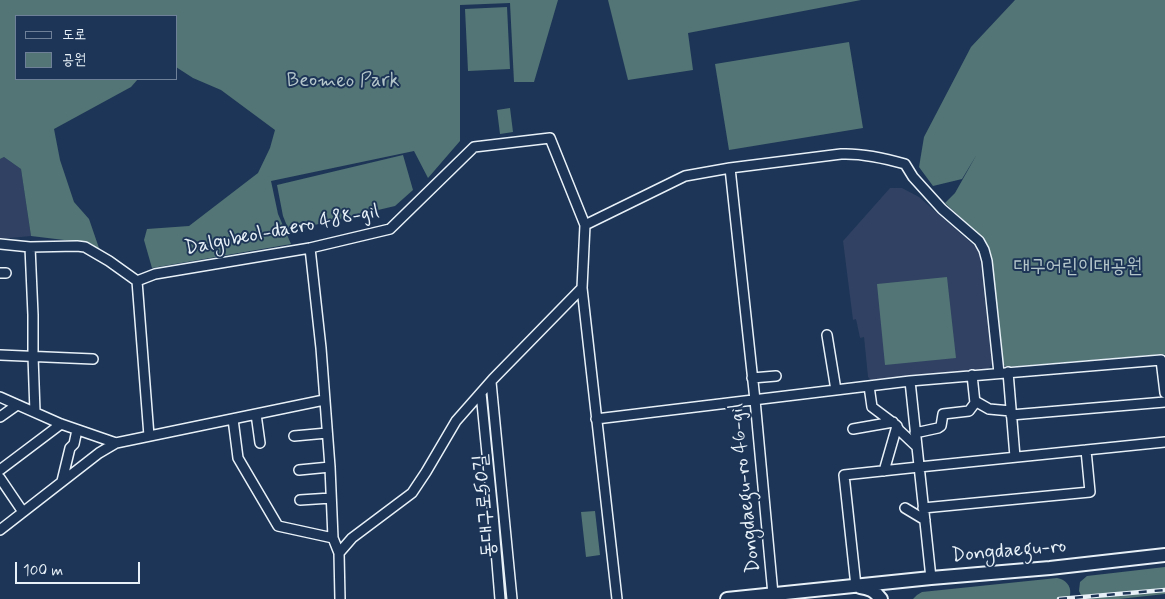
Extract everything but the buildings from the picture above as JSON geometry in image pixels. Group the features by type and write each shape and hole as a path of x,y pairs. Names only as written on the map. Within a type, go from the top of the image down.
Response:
{"main road":[{"name":"Dongdaegu-ro","path":"727,599 1165,555"},
{"path":"856,586 876,593 881,599"}],"street":[{"name":"Dalgubeol-daero 488-gil","path":"137,281 155,274 310,248 390,229 474,147 550,138 585,225"},
{"path":"617,599 582,288 585,225 686,176 730,168 840,154 853,154 905,164 913,177 942,209 979,241 984,250 1011,413 1015,457"},
{"name":"Dongdaegu-ro 46-gil","path":"730,168 752,378 756,400 773,594"},
{"path":"0,244 30,247 85,247 137,281 148,436"},
{"path":"30,247 34,314 35,412"},
{"path":"310,248 321,348 333,538 339,553 340,599"},
{"path":"339,553 352,538 412,493 456,421 492,380 582,288"},
{"path":"827,335 836,390"},
{"path":"0,355 93,359"},
{"path":"596,419 910,381 1161,360 1165,393"},
{"path":"915,434 941,426 943,414 969,411 975,403 972,375"},
{"name":"Dongdaegu-ro 46-gil","path":"752,378 776,376"},
{"name":"동대구로50길","path":"492,380 512,599"},
{"path":"910,381 931,578"},
{"path":"869,386 872,407 895,424 917,447"},
{"name":"동대구로50길","path":"481,393 500,599"},
{"path":"0,397 61,424 116,443"},
{"path":"0,530 99,453 116,443 324,400"},
{"path":"975,401 990,409 1011,413 1165,402"},
{"path":"0,417 17,405"},
{"path":"483,412 486,407 494,409"},
{"path":"256,414 260,443"},
{"path":"233,419 238,458 278,526 333,538"},
{"path":"0,470 61,424"},
{"path":"853,429 895,424"},
{"path":"884,471 895,424"},
{"path":"62,481 70,448 74,444 77,430"},
{"path":"294,436 327,433"},
{"path":"856,586 844,475 1165,442"},
{"path":"923,508 1090,492 1086,450"},
{"path":"299,470 330,467"},
{"path":"0,478 24,512"},
{"path":"300,500 331,498"},
{"path":"905,508 925,520"}],"shaded area":[{"path":"4,157 21,169 31,236 0,239 0,159"},
{"path":"890,188 902,188 919,197 978,249 992,364 987,371 871,380 868,377 864,337 860,338 856,319 853,320 843,241"}],"green space":[{"name":"Beomeo Park","path":"0,0 558,0 534,82 514,82 510,3 460,5 460,141 428,178 414,151 271,181 278,214 291,244 152,268 144,240 147,229 189,226 258,173 270,148 275,130 221,90 193,78 178,68 178,15 15,15 15,80 137,80 131,87 54,129 60,160 74,202 89,219 100,251 89,243 31,236 21,169 4,157 0,159"},
{"path":"608,0 861,0 688,33 693,70 628,80"},
{"name":"대구어린이대공원","path":"1015,0 1165,0 1165,356 1164,354 1007,367 1001,363 990,251 984,239 945,203 955,193 977,154 962,179 933,186 919,167 924,137 971,47"},
{"path":"507,7 510,69 468,71 465,9"},
{"path":"849,42 863,128 729,150 715,64"},
{"path":"510,108 513,132 500,134 497,110"},
{"path":"403,155 413,190 395,206 289,231 283,216 277,185"},
{"path":"947,277 956,358 885,365 877,284"},
{"path":"595,511 600,555 586,557 581,512"},
{"path":"1165,567 1165,594 1119,599 1083,599 1079,591 1080,582 1087,576"},
{"path":"1057,578 1069,586 1069,599 913,599 922,592"}],"railway":[{"path":"1059,599 1165,590"}]}
